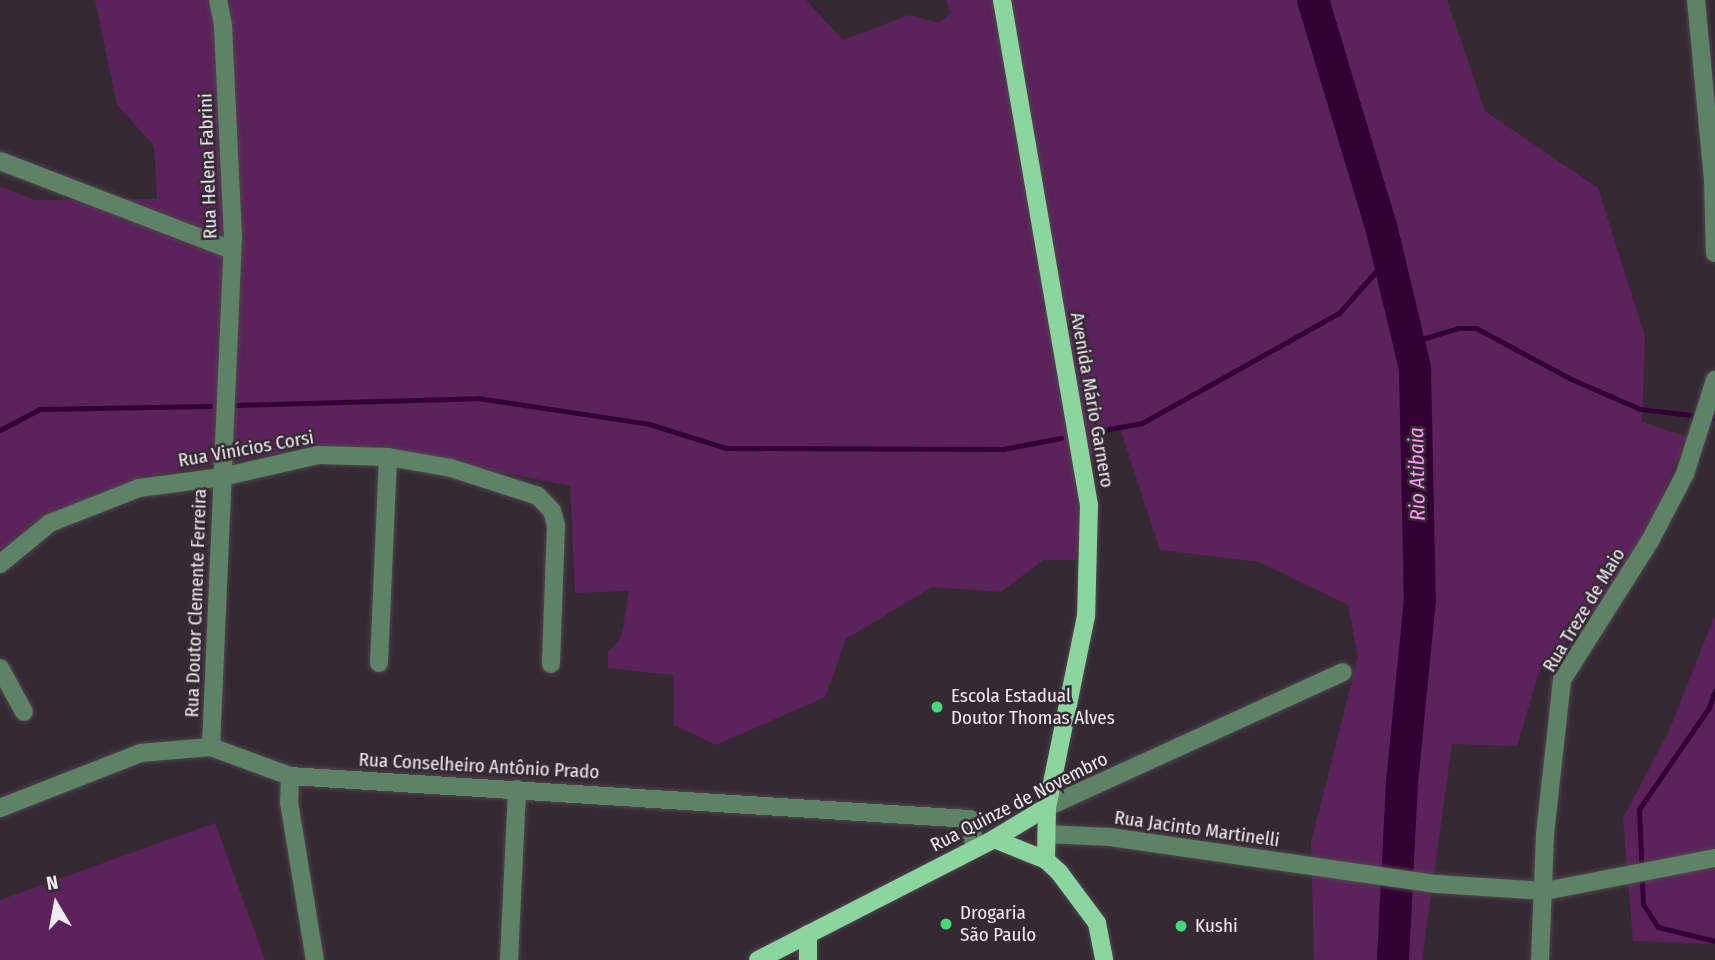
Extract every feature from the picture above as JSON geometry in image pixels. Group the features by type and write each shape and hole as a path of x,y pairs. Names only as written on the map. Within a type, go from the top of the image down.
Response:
{"main road":[{"name":"Avenida Mário Garnero","path":"1002,0 1089,505 1086,616 1046,807 1046,860"},
{"name":"Rua Quinze de Novembro","path":"758,960 994,839 1046,807"},
{"path":"994,839 1046,860 1097,923 1104,960"},
{"path":"808,934 808,960"}],"street":[{"name":"Rua Helena Fabrini","path":"0,161 232,250 223,25 218,0"},
{"path":"1696,0 1713,179 1715,253"},
{"name":"Rua Doutor Clemente Ferreira","path":"211,747 232,250"},
{"name":"Rua Treze de Maio","path":"1540,960 1546,821 1562,680 1650,541 1685,474 1715,380"},
{"name":"Rua Vinícios Corsi","path":"0,564 50,523 139,488 222,477 318,455 388,457 451,468 538,496 552,511 556,525 551,664"},
{"path":"379,663 388,457"},
{"path":"0,668 24,712"},
{"name":"Rua Quinze de Novembro","path":"1046,807 1343,672"},
{"name":"Rua Conselheiro Antônio Prado","path":"0,808 140,752 211,747 290,776 970,819 975,849"},
{"path":"290,776 289,802 315,960"},
{"path":"509,960 517,789"},
{"name":"Rua Jacinto Martinelli","path":"1046,834 1110,837 1437,884 1545,891 1715,858"}],"shaded area":[{"path":"95,0 806,0 843,40 909,15 939,23 951,13 946,0 1447,0 1485,111 1598,188 1645,337 1642,422 1687,437 1647,532 1587,620 1539,671 1517,746 1452,744 1422,960 1314,960 1311,843 1358,656 1348,605 1259,562 1160,550 1119,425 1097,435 1076,560 1043,560 1001,592 932,587 846,639 825,697 716,745 674,725 674,675 608,668 608,652 621,638 629,591 575,593 570,486 405,453 318,446 139,478 51,514 0,552 0,186 35,200 157,199 154,146 117,105"},
{"path":"1715,615 1715,944 1633,941 1623,818 1669,731"},
{"path":"215,823 265,960 0,960 0,900"}],"waterway":[{"name":"Rio Atibaia","path":"1313,0 1382,230 1415,369 1420,599 1402,782 1393,960"},
{"path":"1092,432 1142,423 1339,313 1388,258"},
{"path":"1409,343 1458,328 1476,328 1571,379 1640,409 1715,418"},
{"path":"233,405 478,398 649,424 726,448 1003,449 1061,438"},
{"path":"0,430 40,409 210,406"},
{"path":"1715,691 1708,709 1639,809 1643,904 1658,927 1715,941"}],"place":[{"name":"Escola Estadual Doutor Thomas Alves","path":"937,707"},
{"name":"Drogaria São Paulo","path":"946,924"},
{"name":"Kushi","path":"1181,926"}]}
